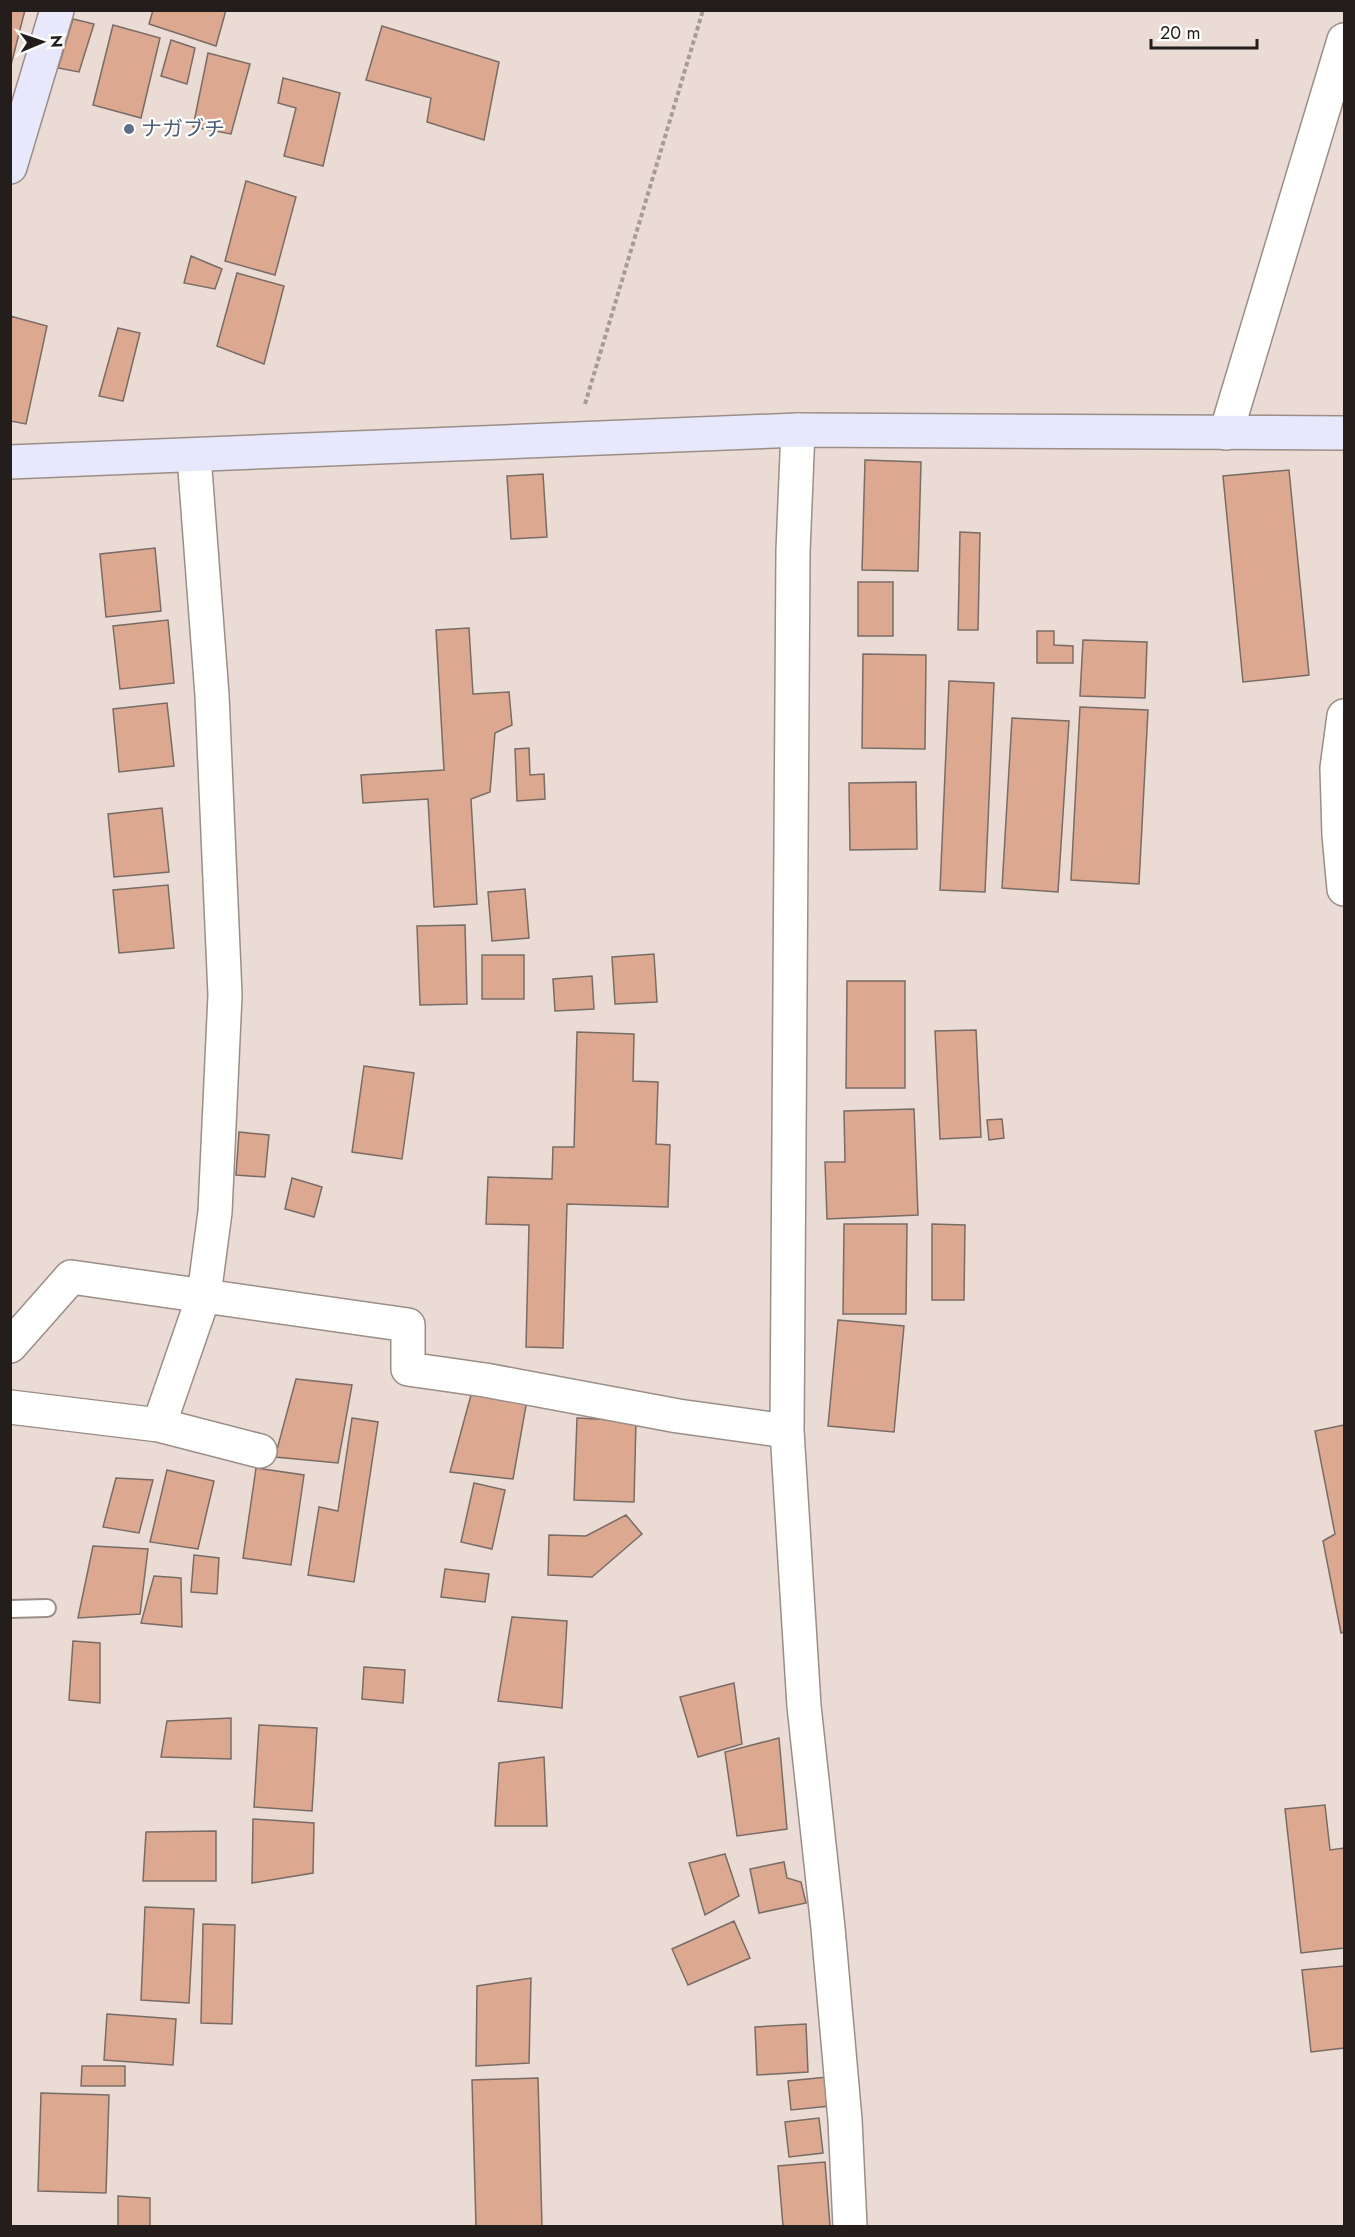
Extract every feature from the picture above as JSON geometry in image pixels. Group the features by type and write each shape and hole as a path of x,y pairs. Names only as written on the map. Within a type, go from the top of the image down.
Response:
{"street":[{"path":"10,167 57,10"},
{"path":"1226,433 1344,40"},
{"path":"798,430 792,562 787,1431 804,1706 845,2120 850,2226"},
{"path":"10,462 798,430 1344,433"},
{"path":"159,1425 204,1295 214,1212 225,995 213,695 194,456"},
{"path":"1344,716 1337,768 1339,835 1344,889"},
{"path":"10,1346 71,1277 408,1325 408,1370 485,1380 678,1416 787,1431"},
{"path":"10,1407 159,1425 260,1450"}],"lane":[{"path":"10,1608 47,1608"}],"path":[{"path":"575,439 703,10"}],"building":[{"path":"10,10 25,10 10,69"},
{"path":"153,10 226,10 216,46 149,24"},
{"path":"73,19 94,24 79,72 58,68"},
{"path":"113,25 160,38 141,118 93,105"},
{"path":"382,26 499,62 484,140 427,122 431,98 366,80"},
{"path":"171,40 195,48 187,84 161,76"},
{"path":"208,53 250,64 231,134 193,127"},
{"path":"283,78 340,93 323,166 284,156 296,108 278,103"},
{"path":"246,181 296,197 275,275 225,261"},
{"path":"191,256 222,269 215,289 184,283"},
{"path":"237,273 284,286 264,364 217,346"},
{"path":"10,316 47,326 26,424 10,421"},
{"path":"118,328 140,333 123,401 99,396"},
{"path":"865,460 921,462 918,571 862,570"},
{"path":"1289,470 1309,675 1243,682 1223,476"},
{"path":"543,474 547,537 511,539 507,476"},
{"path":"960,532 980,533 978,630 958,630"},
{"path":"155,548 161,611 106,617 100,554"},
{"path":"858,582 893,582 893,636 858,636"},
{"path":"168,620 174,683 120,689 113,626"},
{"path":"469,628 473,694 509,692 512,725 495,733 490,792 471,799 477,904 434,907 428,799 363,803 361,775 444,770 436,630"},
{"path":"1037,631 1054,631 1054,645 1073,646 1073,663 1037,663"},
{"path":"1083,640 1147,642 1145,698 1080,696"},
{"path":"863,654 926,655 925,749 862,748"},
{"path":"949,681 994,683 985,892 940,890"},
{"path":"167,703 174,766 119,772 113,709"},
{"path":"1080,707 1148,710 1139,884 1071,880"},
{"path":"1012,718 1069,721 1058,892 1002,888"},
{"path":"529,748 530,775 544,774 545,799 517,801 515,749"},
{"path":"916,782 917,849 850,850 849,783"},
{"path":"162,808 169,872 114,877 108,814"},
{"path":"168,885 174,948 119,953 113,890"},
{"path":"525,889 529,938 492,941 488,892"},
{"path":"465,925 467,1004 420,1005 417,926"},
{"path":"654,954 657,1002 615,1004 612,957"},
{"path":"482,955 524,955 524,999 482,999"},
{"path":"592,976 594,1009 555,1011 553,979"},
{"path":"847,981 905,981 905,1088 846,1088"},
{"path":"976,1030 981,1137 940,1139 935,1031"},
{"path":"577,1032 634,1034 633,1081 658,1082 656,1144 670,1145 668,1207 567,1204 563,1348 526,1347 529,1225 486,1224 488,1177 552,1179 553,1147 574,1147"},
{"path":"364,1066 414,1073 402,1159 352,1152"},
{"path":"914,1109 918,1215 827,1219 825,1162 845,1162 844,1111"},
{"path":"1002,1119 1004,1138 989,1140 987,1120"},
{"path":"239,1132 269,1135 265,1177 236,1175"},
{"path":"292,1178 322,1187 314,1217 285,1209"},
{"path":"844,1224 907,1224 906,1314 843,1314"},
{"path":"932,1224 965,1225 964,1300 932,1300"},
{"path":"838,1320 904,1326 894,1432 828,1426"},
{"path":"296,1379 352,1385 338,1463 275,1457"},
{"path":"471,1395 527,1400 513,1479 450,1472"},
{"path":"352,1418 378,1422 354,1582 308,1575 319,1507 338,1511"},
{"path":"577,1418 636,1421 634,1502 574,1500"},
{"path":"1344,1425 1344,1632 1341,1633 1323,1541 1335,1534 1315,1431"},
{"path":"256,1468 304,1475 291,1565 243,1558"},
{"path":"167,1470 214,1481 198,1549 150,1542"},
{"path":"116,1478 153,1480 139,1533 103,1527"},
{"path":"474,1483 505,1490 492,1549 461,1542"},
{"path":"626,1515 642,1534 592,1577 548,1575 549,1535 586,1536"},
{"path":"93,1546 148,1549 140,1614 78,1618"},
{"path":"194,1555 219,1558 217,1594 191,1592"},
{"path":"445,1569 489,1574 485,1602 441,1597"},
{"path":"154,1576 181,1578 182,1627 141,1623"},
{"path":"512,1617 567,1621 562,1708 498,1701"},
{"path":"73,1641 100,1643 100,1703 69,1700"},
{"path":"364,1667 405,1670 403,1703 362,1699"},
{"path":"734,1683 742,1744 698,1757 680,1697"},
{"path":"231,1718 231,1759 161,1757 167,1721"},
{"path":"259,1725 317,1728 312,1811 254,1807"},
{"path":"779,1738 787,1829 737,1836 725,1752"},
{"path":"544,1757 547,1826 495,1826 499,1763"},
{"path":"1325,1805 1330,1850 1344,1848 1344,1948 1301,1953 1285,1809"},
{"path":"253,1819 314,1823 313,1873 252,1883"},
{"path":"216,1831 216,1881 143,1881 146,1832"},
{"path":"725,1854 739,1896 705,1915 689,1863"},
{"path":"784,1862 787,1878 801,1882 806,1903 759,1913 750,1869"},
{"path":"145,1907 194,1909 189,2003 141,2000"},
{"path":"734,1921 750,1958 688,1985 672,1949"},
{"path":"203,1924 235,1925 232,2024 201,2023"},
{"path":"1344,1966 1344,2048 1311,2052 1302,1970"},
{"path":"531,1978 529,2063 476,2066 477,1986"},
{"path":"107,2014 176,2019 173,2065 104,2060"},
{"path":"806,2024 808,2072 757,2075 755,2027"},
{"path":"82,2066 125,2066 125,2086 81,2086"},
{"path":"827,2077 830,2106 791,2110 788,2081"},
{"path":"538,2078 542,2226 476,2226 472,2080"},
{"path":"41,2093 109,2095 106,2193 38,2191"},
{"path":"819,2118 823,2153 789,2157 785,2122"},
{"path":"825,2162 830,2226 783,2226 778,2166"},
{"path":"118,2196 150,2198 150,2226 118,2226"}],"place":[{"name":"ナガブチ","path":"129,129"}]}
